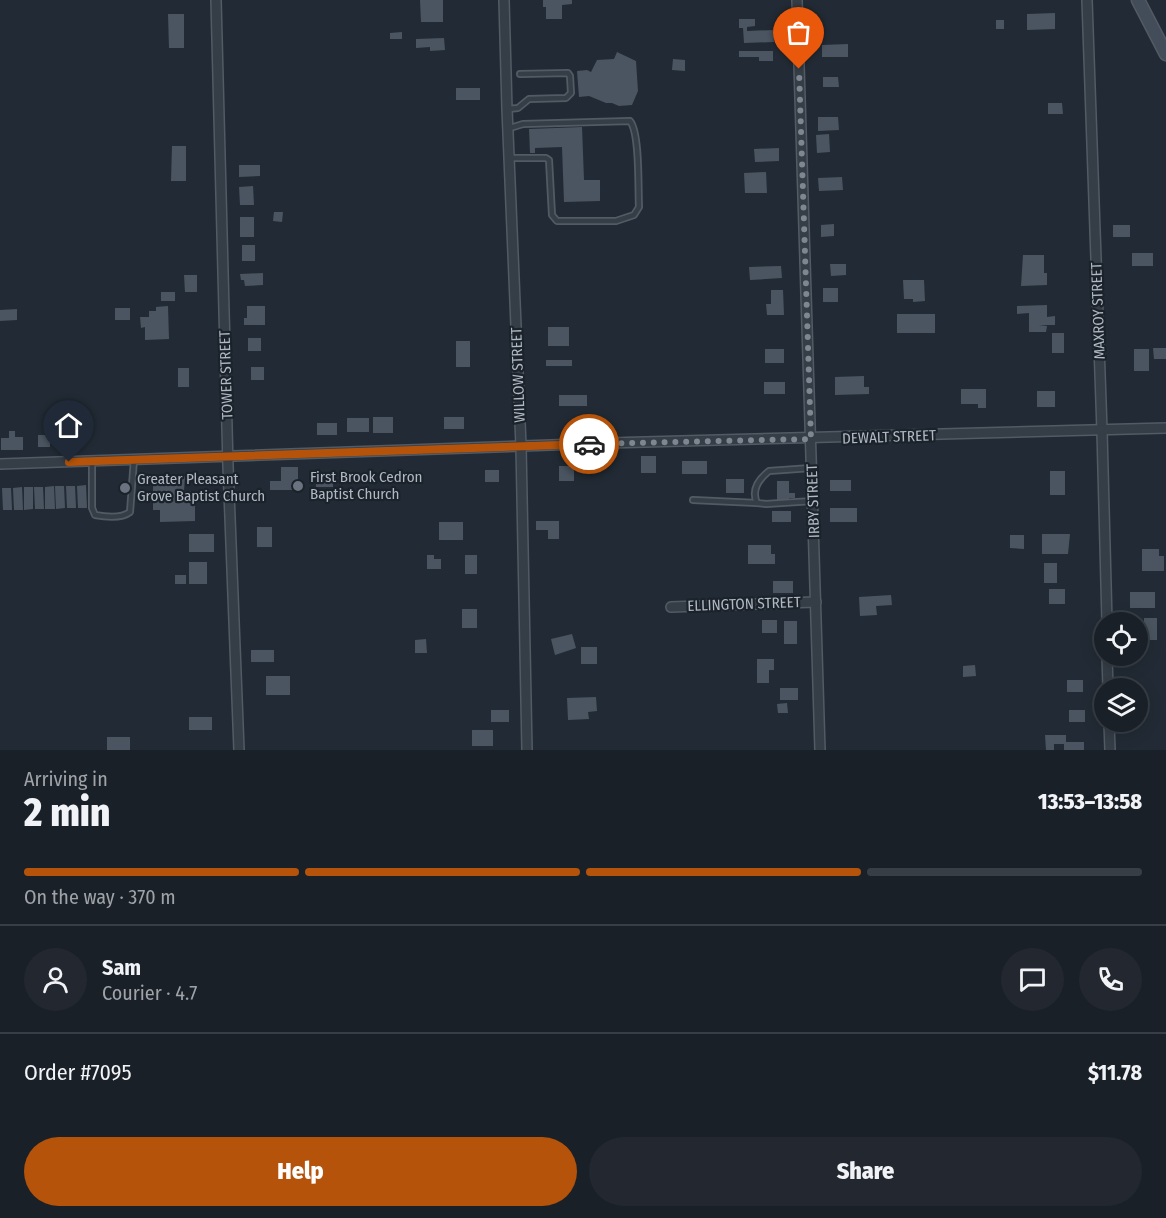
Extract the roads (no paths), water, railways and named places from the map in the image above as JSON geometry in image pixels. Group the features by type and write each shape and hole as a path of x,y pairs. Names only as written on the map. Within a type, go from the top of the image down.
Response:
{"main road":[{"path":"1138,0 1166,54"}],"street":[{"name":"TOWER STREET","path":"216,0 228,456 239,750"},
{"name":"WILLOW STREET","path":"504,0 507,129 521,446 527,750"},
{"name":"IRBY STREET","path":"797,0 820,750"},
{"name":"MAXROY STREET","path":"1087,0 1107,612"},
{"name":"DEWALT STREET","path":"0,464 521,446 1166,428"},
{"name":"ELLINGTON STREET","path":"671,607 816,602"},
{"path":"1109,732 1110,750"}],"lane":[{"path":"507,109 518,108 529,99 566,98 571,93 568,73 520,74"},
{"path":"507,129 523,124 630,121 634,126 639,207 634,215 616,221 557,221 552,215 549,160 546,158 509,158"},
{"path":"92,461 92,508 95,515 107,517 126,516 130,512 134,459"},
{"path":"757,503 754,494 762,476 769,471 812,468"},
{"path":"693,500 766,504 813,501"}],"place":[{"name":"First Brook Cedron Baptist Church","path":"298,486"},
{"name":"Greater Pleasant Grove Baptist Church","path":"125,488"}]}
